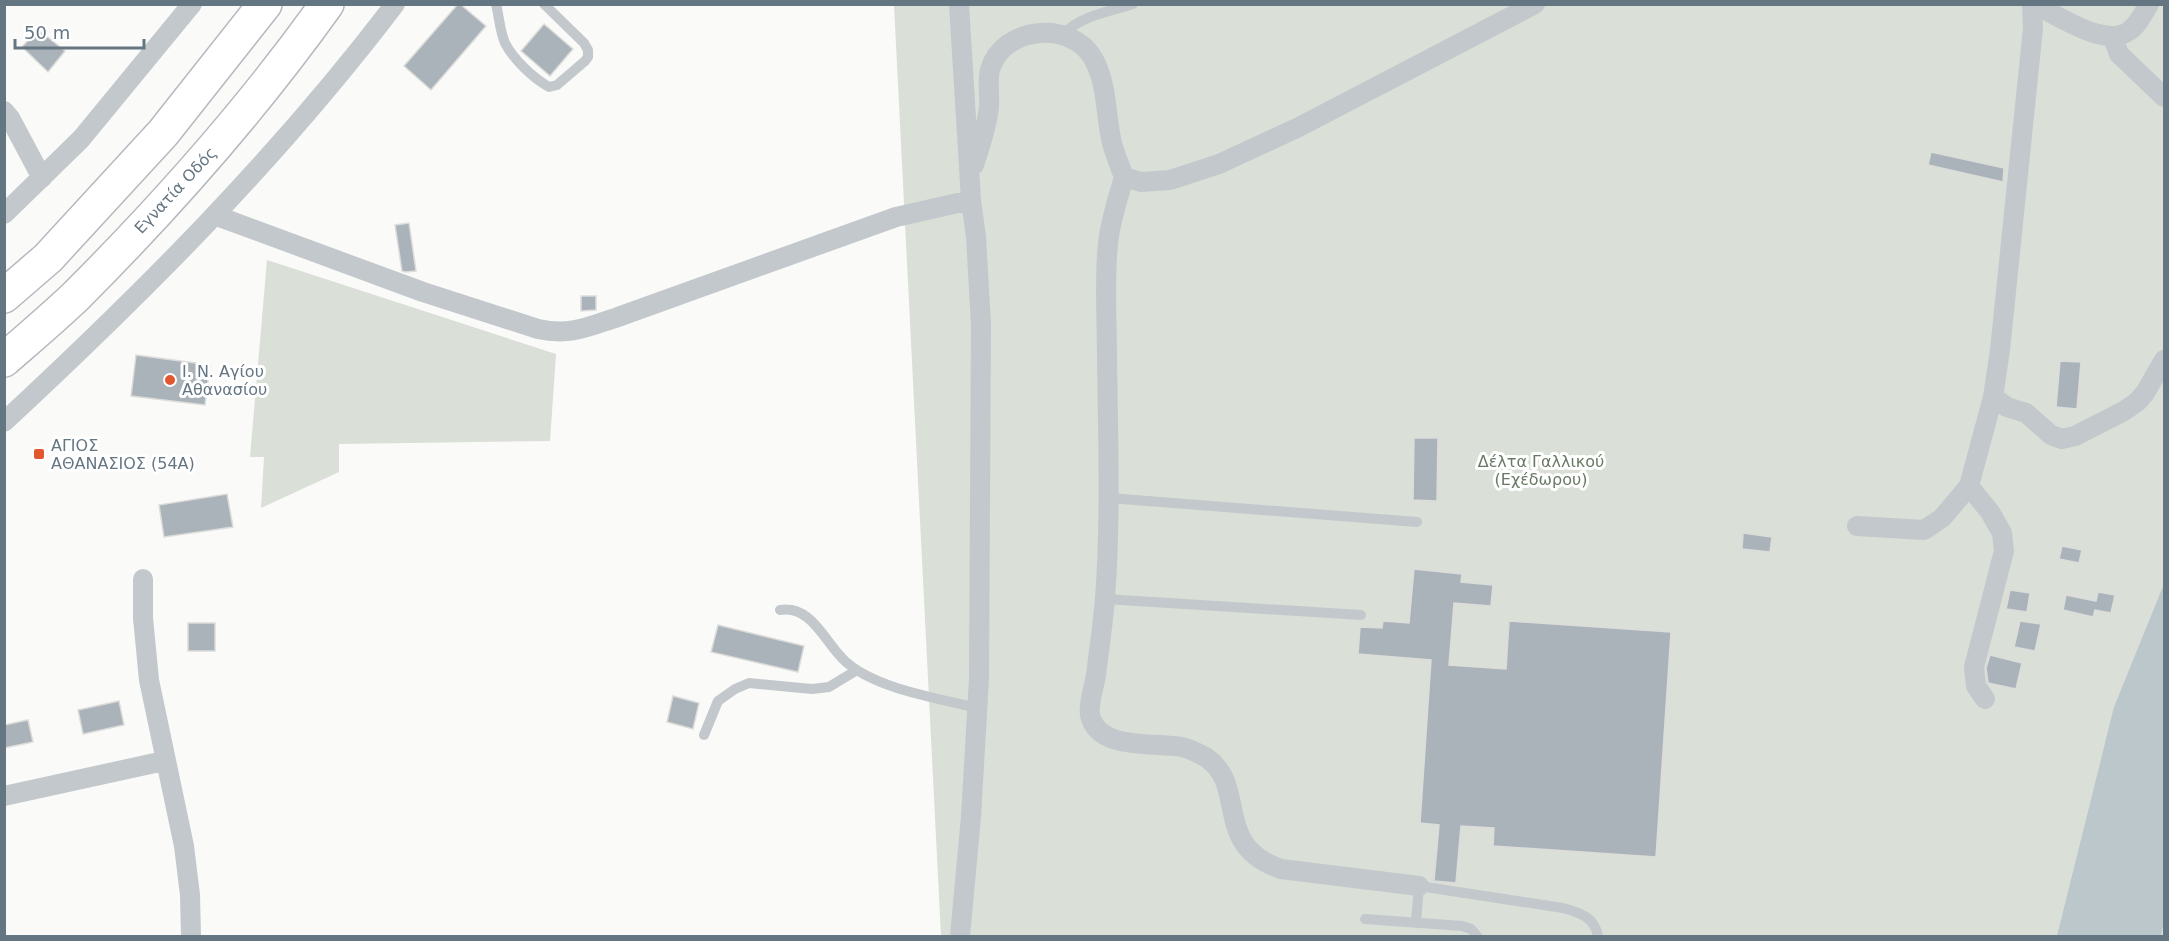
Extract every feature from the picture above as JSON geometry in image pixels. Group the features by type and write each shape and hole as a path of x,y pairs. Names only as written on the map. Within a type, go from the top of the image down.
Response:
{"highway":[{"path":"4,296 48,258 163,133 265,4"},
{"name":"Εγνατία Οδός","path":"4,360 75,296 196,170 297,46 327,4"}],"street":[{"path":"4,214 81,139 192,4"},
{"path":"4,422 103,330 217,216 348,66 395,4"},
{"path":"959,4 981,324 977,708 971,817 960,936"},
{"path":"1124,177 1141,182 1170,180 1219,164 1299,127 1535,4"},
{"path":"1857,526 1924,530 1942,518 1969,486 1993,397 2000,350 2033,28 2032,4 2094,34 2113,38 2128,32 2139,21 2149,4"},
{"path":"970,175 985,133 989,107 990,70 999,54 1017,39 1040,32 1064,34 1077,42 1092,56 1101,75 1112,141 1124,177 1108,243 1109,498 1105,599 1096,676 1090,699 1090,715 1097,730 1107,738 1121,741 1184,747 1209,759 1224,781 1242,841 1266,864 1281,869 1419,886"},
{"path":"2113,38 2120,54 2164,96"},
{"path":"4,111 42,178"},
{"path":"217,216 423,292 555,333 572,332 618,317 896,217 971,200"},
{"path":"1993,397 2007,407 2026,413 2051,435 2062,439 2075,436 2137,402 2145,393 2164,360"},
{"path":"1969,486 1990,512 2002,532 2004,551 1974,667 1976,686 1985,699"},
{"path":"143,579 143,618 149,680 164,760 184,846 190,895 191,936"},
{"path":"4,796 164,760"}],"lane":[{"path":"496,4 504,41 514,56 549,87 557,85 585,61 588,57 588,50 544,4"},
{"path":"1064,34 1074,24 1088,17 1133,4"},
{"path":"1109,498 1417,522"},
{"path":"1105,599 1361,615"},
{"path":"780,610 792,608 804,615 817,627 845,662 872,680 977,708"},
{"path":"704,735 718,701 735,689 749,683 812,689 829,687 857,670"},
{"path":"1416,922 1419,886 1563,908 1583,914 1592,921 1598,936"},
{"path":"1365,918 1462,926 1471,929 1477,936"}],"green space":[{"name":"Δέλτα Γαλλικού (Εχέδωρου)","path":"894,5 2164,5 2164,936 941,936"},
{"path":"267,260 556,354 550,441 339,444 339,472 261,508 264,457 250,457"}],"shaded area":[{"path":"2164,584 2164,921 2161,936 2057,936 2114,707"}],"building":[{"path":"458,4 486,26 431,90 404,66"},
{"path":"544,24 573,49 550,76 521,51"},
{"path":"38,29 65,51 48,72 22,47"},
{"path":"1931,152 2004,168 2003,182 1928,165"},
{"path":"409,223 416,271 405,272 402,271 395,225"},
{"path":"581,296 596,296 596,310 581,311"},
{"name":"Ι. Ν. Αγίου Αθανασίου","path":"136,355 210,365 205,405 131,396"},
{"path":"2060,361 2081,362 2077,409 2056,407"},
{"path":"1414,438 1438,438 1437,501 1413,500"},
{"path":"227,494 233,527 164,537 159,505"},
{"path":"1743,533 1772,537 1770,552 1742,549"},
{"path":"2062,546 2082,550 2079,563 2059,559"},
{"path":"1414,569 1462,574 1461,582 1493,585 1491,606 1454,603 1449,665 1506,669 1509,621 1671,632 1656,857 1493,846 1494,828 1461,826 1456,883 1434,881 1439,825 1420,823 1431,660 1358,654 1360,627 1382,628 1383,621 1409,623"},
{"path":"2010,590 2030,593 2027,612 2006,609"},
{"path":"2098,592 2115,595 2111,613 2095,610 2093,617 2063,610 2066,595 2096,601"},
{"path":"2020,621 2041,624 2035,651 2014,647"},
{"path":"188,623 215,623 215,651 188,651"},
{"path":"718,625 804,646 798,672 711,652"},
{"path":"1990,655 2022,663 2016,689 1988,683 1986,668"},
{"path":"673,696 699,703 693,729 667,722"},
{"path":"119,701 124,725 83,734 78,710"},
{"path":"28,720 33,742 4,748 4,725"}],"place":[{"name":"Ι. Ν. Αγίου Αθανασίου","path":"170,380"},
{"name":"ΑΓΙΟΣ ΑΘΑΝΑΣΙΟΣ (54Α)","path":"39,454"}]}
